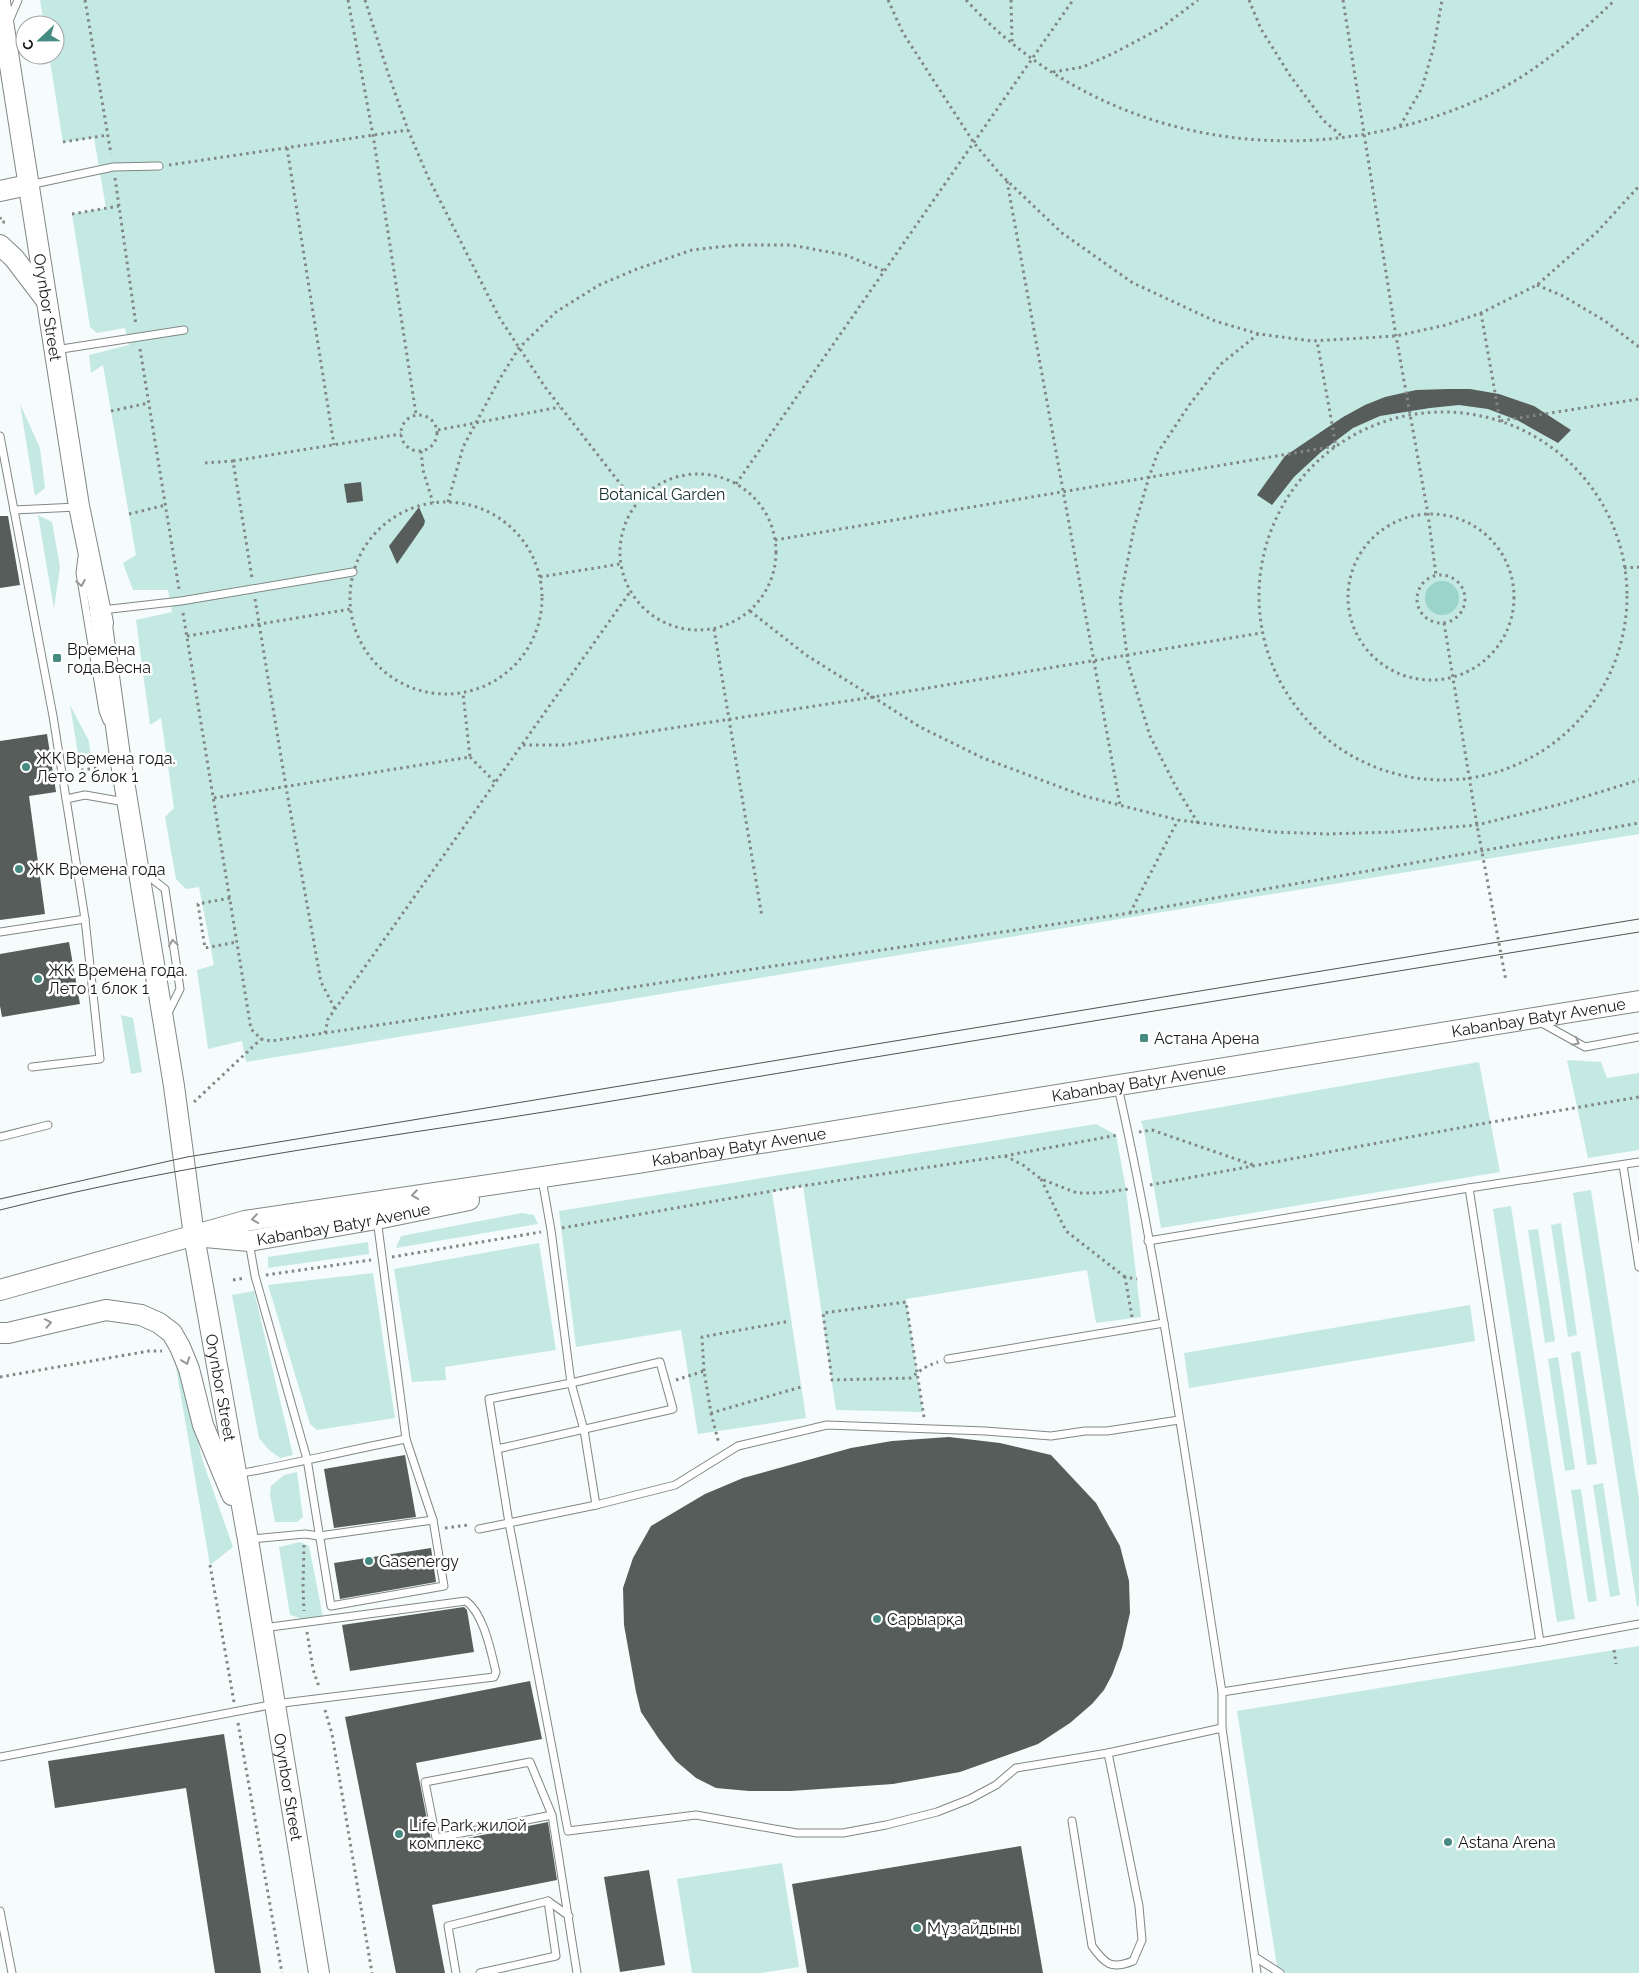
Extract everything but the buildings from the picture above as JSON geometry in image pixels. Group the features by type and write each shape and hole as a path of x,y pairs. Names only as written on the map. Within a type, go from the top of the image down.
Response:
{"main road":[{"name":"Orynbor Street","path":"0,2 79,506 100,611 126,762 128,802"},
{"path":"0,191 28,185"},
{"path":"0,245 14,258 47,302"},
{"name":"Orynbor Street","path":"100,611 138,868 164,1022 194,1236 247,1534 319,1973"},
{"name":"Kabanbay Batyr Avenue","path":"0,1290 245,1221 637,1163 1639,1001"},
{"name":"Kabanbay Batyr Avenue","path":"194,1236 249,1241 377,1219 543,1185 637,1163"},
{"path":"0,1333 8,1333 106,1310 141,1315 159,1323 172,1333 189,1369 203,1425 247,1534"}],"lane":[{"path":"5,30 18,0"},
{"path":"28,185 113,167 159,166"},
{"path":"55,350 184,330"},
{"path":"0,436 53,716 84,919 100,1058 32,1067"},
{"path":"14,510 79,506"},
{"path":"85,534 80,574 103,711 119,745"},
{"path":"100,611 181,602 354,572"},
{"path":"66,799 85,795 128,802"},
{"path":"0,932 84,919"},
{"path":"1533,1019 1585,1047 1639,1037"},
{"path":"1118,1086 1164,1322 1222,1692 1222,1728 1258,1973"},
{"path":"0,1137 48,1125"},
{"path":"1148,1241 1639,1162"},
{"path":"1623,1165 1639,1267"},
{"path":"543,1185 551,1230 571,1383 584,1430 596,1505"},
{"path":"1469,1188 1540,1642"},
{"path":"249,1241 255,1276 307,1459 331,1606 444,1586 433,1520 406,1439 377,1219"},
{"path":"948,1358 1164,1322"},
{"path":"497,1449 673,1409 660,1362 571,1383 489,1399 497,1449 509,1522 568,1831 696,1815 797,1834 842,1833 886,1825 937,1812 970,1799 996,1785 1016,1768 1108,1753 1222,1728"},
{"path":"479,1529 596,1505 675,1485 738,1446 826,1425 1051,1436 1085,1431 1107,1432 1179,1420"},
{"path":"236,1474 285,1466 307,1459 406,1439"},
{"path":"247,1534 305,1534 319,1536 433,1520"},
{"path":"0,1757 275,1704 494,1677 496,1672 483,1626 472,1605 466,1601 262,1628"},
{"path":"1222,1692 1540,1642 1639,1624"},
{"path":"1072,1821 1092,1946 1104,1962 1120,1967 1133,1961 1142,1940 1140,1906 1108,1753"},
{"path":"552,1815 436,1838 425,1782 530,1762 552,1815 577,1973"},
{"path":"456,1973 448,1926 548,1901 569,1916"},
{"path":"480,1973 556,1956 548,1901"},
{"path":"0,1911 12,1973"},
{"path":"1255,1956 1280,1973"}],"path":[{"path":"85,0 111,154"},
{"path":"348,0 374,136 416,414"},
{"path":"365,0 408,130 445,212 499,317 560,407 636,504"},
{"path":"888,0 903,33 974,143 1007,181 1062,234 1133,283 1215,321 1259,334 1317,341 1396,336 1446,325 1481,313 1537,285 1597,232 1639,186"},
{"path":"966,0 986,22 1031,58 1074,86 1120,108 1169,125 1202,133 1270,142 1321,141 1365,135 1427,120 1480,99 1530,72 1575,38 1614,0"},
{"path":"1011,0 1012,42"},
{"path":"736,484 1073,0"},
{"path":"1053,72 1083,67 1116,52 1161,28 1198,0"},
{"path":"1249,0 1261,29 1289,74 1323,120 1344,138"},
{"path":"1343,0 1396,336 1428,514 1436,575"},
{"path":"1400,127 1422,88 1434,46 1442,0"},
{"path":"159,166 408,130"},
{"path":"63,142 108,135"},
{"path":"287,148 334,445"},
{"path":"1007,181 1120,805"},
{"path":"72,214 119,206"},
{"path":"0,217 1,222 6,222"},
{"path":"448,502 463,447 499,380 519,348 556,312 599,285 637,269 692,250 737,245 791,245 845,255 885,270"},
{"path":"1537,285 1563,296 1605,321 1639,347"},
{"path":"1481,313 1500,422"},
{"path":"1198,823 1150,736 1127,655 1120,600 1134,528 1158,452 1190,404 1221,364 1259,334"},
{"path":"1317,341 1336,446"},
{"path":"1500,422 1639,399"},
{"path":"111,411 149,403"},
{"path":"438,430 560,407"},
{"path":"1436,411 1475,414 1514,426 1549,445 1579,471 1602,504 1618,540 1627,580 1626,620 1617,658 1600,695 1575,726 1544,751 1508,770 1470,780 1430,781 1390,774 1353,759 1321,736 1294,706 1274,671 1261,633 1258,585 1262,553 1276,516 1297,482 1325,453 1358,431 1396,417 1410,415 1436,411"},
{"path":"416,414 427,416 438,430 436,442 427,450 421,451 409,448 404,444 401,434 402,426 405,420 416,414"},
{"path":"204,463 233,461 401,434"},
{"path":"775,540 1336,446"},
{"path":"421,451 423,470 433,503"},
{"path":"233,461 286,787 322,982 335,1009"},
{"path":"682,475 710,475 736,484 749,493 761,506 769,520 775,540 776,552 774,569 769,585 761,599 750,611 731,624 697,631 686,630 664,623 645,610 630,592 622,574 620,548 622,533 628,518 636,504 649,491 664,481 682,475"},
{"path":"448,502 479,508 494,514 507,524 528,548 540,577 542,593 540,616 533,639 525,653 503,676 490,684 463,693 443,694 428,693 412,688 385,672 364,648 357,634 351,609 350,588 354,572 367,543 389,520 417,506 448,502"},
{"path":"129,514 166,505"},
{"path":"1413,515 1443,515 1472,525 1485,534 1496,545 1504,558 1514,587 1512,617 1500,645 1490,657 1478,666 1453,678 1435,681 1420,680 1391,670 1367,650 1352,623 1349,605 1351,578 1363,550 1385,528 1413,515"},
{"path":"540,577 620,564"},
{"path":"1624,568 1639,566"},
{"path":"1436,575 1444,575 1458,582 1465,595 1463,610 1458,617 1444,623 1428,620 1418,607 1417,599 1423,584 1436,575"},
{"path":"324,1033 328,1019 630,592"},
{"path":"187,636 351,609"},
{"path":"750,611 806,655 872,697 920,727 983,758 1084,796 1178,820 1273,832 1327,834 1477,825 1562,804 1639,780"},
{"path":"1444,623 1477,825 1506,981"},
{"path":"714,629 762,917"},
{"path":"523,745 562,745 872,697 1261,633"},
{"path":"463,693 470,757 496,783"},
{"path":"213,798 470,757"},
{"path":"81,770 97,768"},
{"path":"1130,913 1178,820"},
{"path":"251,1029 261,1040 271,1041 1130,913 1639,823"},
{"path":"230,898 198,904 205,948 237,942"},
{"path":"178,1116 261,1040"},
{"path":"233,1280 383,1258 795,1187 1004,1156 1152,1130 1256,1166 1639,1097"},
{"path":"1041,1179 1066,1231 1125,1277 1136,1279"},
{"path":"1125,1277 1134,1328"},
{"path":"926,1429 917,1373 906,1302 823,1313 832,1380 911,1378 917,1373 923,1367 948,1358"},
{"path":"722,1456 711,1413 704,1371 702,1337 790,1321"},
{"path":"0,1377 149,1351 165,1351"},
{"path":"666,1384 704,1371"},
{"path":"711,1413 801,1387"},
{"path":"435,1530 466,1524 479,1529"},
{"path":"305,1534 303,1588 305,1622 313,1669 332,1734 372,1973"},
{"path":"210,1565 282,1973"},
{"path":"1614,1650 1616,1664"}],"green space":[{"name":"Botanical Garden","path":"40,0 1639,0 1639,834 246,1062 242,1041 208,1049 197,970 214,965 199,887 186,889 176,879 165,817 174,808 161,718 150,725 136,620 172,612 168,590 133,590 123,563 136,555 103,365 91,373 89,355 129,345 125,328 97,333 90,327 72,214 106,208 94,138 63,142 51,65 65,65 65,15 42,15"},
{"path":"20,404 40,448 45,488 35,496"},
{"path":"38,515 52,522 60,567 54,609"},
{"path":"70,705 89,741 91,760 79,760"},
{"path":"121,1015 133,1018 142,1072 131,1074"},
{"path":"1567,1060 1601,1062 1607,1078 1639,1073 1639,1150 1588,1158"},
{"path":"1479,1062 1500,1172 1161,1228 1141,1121"},
{"path":"1096,1124 1116,1135 1126,1189 1141,1317 1096,1323 1087,1270 906,1299 923,1412 836,1410 803,1186 772,1192 806,1418 698,1434 681,1330 576,1347 559,1211"},
{"path":"1591,1190 1639,1499 1639,1606 1637,1606 1573,1193"},
{"path":"1511,1206 1575,1619 1557,1622 1493,1209"},
{"path":"522,1213 534,1215 538,1224 396,1248 401,1236"},
{"path":"1561,1223 1577,1335 1568,1337 1551,1225"},
{"path":"1538,1229 1555,1341 1545,1343 1528,1230"},
{"path":"368,1242 369,1254 268,1268 268,1257"},
{"path":"539,1243 556,1350 445,1367 446,1380 412,1382 394,1269"},
{"path":"373,1273 395,1418 317,1430 310,1424 268,1285"},
{"path":"254,1291 293,1455 280,1458 269,1450 259,1438 232,1295"},
{"path":"1470,1305 1475,1341 1189,1388 1184,1353"},
{"path":"173,1350 189,1400 202,1459 233,1547 210,1565"},
{"path":"1580,1351 1597,1464 1587,1465 1571,1353"},
{"path":"1558,1357 1575,1469 1565,1471 1548,1359"},
{"path":"297,1472 303,1517 297,1522 275,1522 270,1495 271,1486 284,1475"},
{"path":"1603,1483 1620,1595 1610,1597 1593,1485"},
{"path":"1581,1489 1597,1601 1588,1602 1571,1490"},
{"path":"300,1542 309,1546 323,1617 305,1620 290,1615 279,1547"},
{"name":"Astana Arena","path":"1639,1646 1639,1973 1278,1973 1237,1711"},
{"path":"782,1863 799,1967 761,1973 692,1973 677,1879"}],"shaded area":[{"path":"1442,581 1449,582 1454,586 1458,591 1458,605 1454,610 1449,614 1442,615 1435,614 1430,610 1426,605 1425,598 1426,591 1430,586 1435,582"}],"tram line":[{"path":"0,1199 187,1157 1639,919"},
{"path":"0,1210 74,1192 299,1150 600,1103 1639,932"}],"place":[{"name":"Времена года.Весна","path":"57,658"},
{"name":"ЖК Времена года. Лето 2 блок 1","path":"26,767"},
{"name":"ЖК Времена года","path":"19,869"},
{"name":"ЖК Времена года. Лето 1 блок 1","path":"38,979"},
{"name":"Астана Арена","path":"1144,1038"},
{"name":"Gasenergy","path":"369,1561"},
{"name":"Сарыарқа","path":"877,1619"},
{"name":"Life Park,жилой комплекс","path":"399,1834"},
{"name":"Astana Arena","path":"1448,1842"},
{"name":"Мұз айдыны","path":"917,1928"}]}
